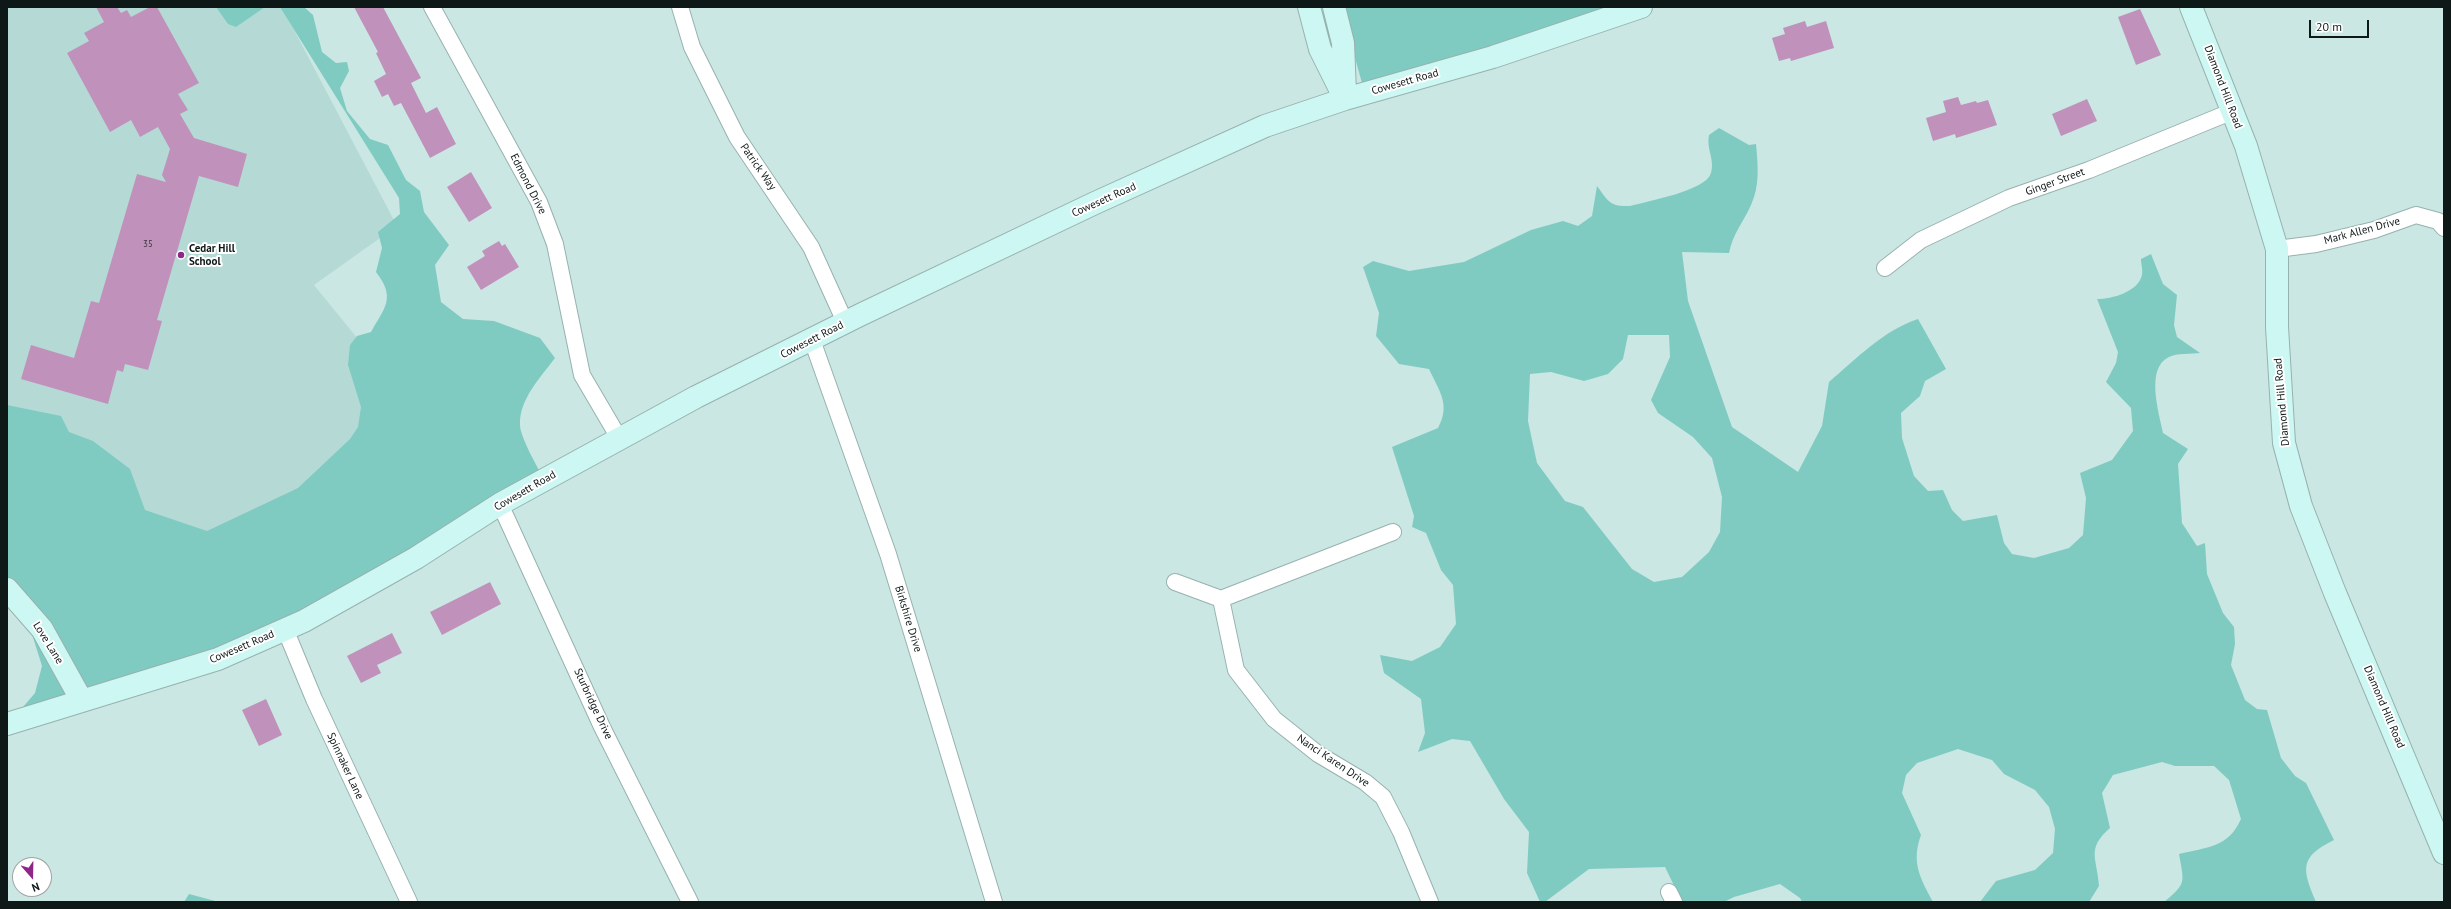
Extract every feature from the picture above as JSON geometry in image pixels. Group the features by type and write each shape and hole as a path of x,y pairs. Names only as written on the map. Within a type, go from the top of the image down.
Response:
{"main road":[{"path":"1308,7 1320,49 1345,100"},
{"path":"1334,7 1343,42 1345,100"},
{"name":"Cowesett Road","path":"7,724 218,659 304,621 409,561 500,504 619,438 846,322 1095,203 1265,126 1345,100 1493,57 1641,7"},
{"name":"Diamond Hill Road","path":"2191,7 2233,111 2277,249 2277,335 2284,443 2301,506 2335,594 2444,853"},
{"name":"Love Lane","path":"7,589 42,629 82,701"}],"street":[{"name":"Edmond Drive","path":"432,7 539,202 554,244 582,375 619,438"},
{"name":"Patrick Way","path":"680,7 692,47 737,136 811,247 846,322"},
{"name":"Ginger Street","path":"1885,268 1921,240 2009,198 2089,170 2233,111"},
{"name":"Mark Allen Drive","path":"2277,249 2316,244 2374,230 2416,215 2438,221 2444,228"},
{"name":"Birkshire Drive","path":"812,340 890,561 994,902"},
{"name":"Sturbridge Drive","path":"500,504 602,727 690,902"},
{"path":"1175,582 1220,599 1393,532"},
{"name":"Nanci Karen Drive","path":"1220,599 1236,670 1274,719 1318,754 1365,782 1383,797 1401,832 1430,902"},
{"name":"Spinnaker Lane","path":"284,629 314,698 409,902"}],"shaded area":[{"name":"Cedar Hill School","path":"7,7 282,7 397,226 314,285 402,393 332,479 195,552 7,442"},
{"path":"216,7 265,7 236,27 228,24"},
{"path":"280,7 304,7 313,15 322,52 336,63 347,62 349,71 340,88 347,111 370,139 388,145 406,180 420,191 424,212 449,245 435,265 441,302 463,319 494,321 540,338 555,358 527,397 523,406 520,425 523,437 530,453 545,481 307,622 17,714 35,693 42,666 32,634 7,589 7,405 61,416 69,432 93,441 130,469 145,510 207,531 298,488 350,439 358,427 361,407 348,365 350,345 357,336 371,332 384,309 387,296 386,289 376,272 382,248 378,232 400,214 399,198"},
{"path":"1341,7 1645,7 1365,94"},
{"path":"1719,128 1749,145 1756,144 1757,152 1758,175 1754,198 1736,234 1729,253 1682,252 1688,301 1732,427 1798,472 1822,426 1829,382 1882,338 1894,330 1918,319 1946,369 1925,381 1920,396 1901,413 1902,438 1914,476 1928,491 1943,490 1952,510 1963,521 1997,515 2004,543 2012,554 2034,558 2069,548 2083,535 2086,498 2080,473 2112,460 2133,431 2131,408 2106,382 2116,363 2118,352 2097,299 2117,296 2135,286 2140,281 2142,275 2141,259 2151,254 2163,284 2177,295 2174,325 2177,337 2200,353 2180,354 2169,357 2162,363 2157,371 2157,403 2163,433 2188,449 2178,464 2182,523 2197,546 2205,543 2207,574 2223,613 2234,627 2235,644 2231,665 2245,700 2257,709 2267,710 2281,758 2295,776 2306,783 2334,840 2314,852 2309,858 2306,872 2311,891 2316,902 2164,902 2177,891 2182,882 2183,877 2179,854 2216,845 2230,836 2236,829 2241,819 2229,780 2214,766 2175,766 2162,762 2113,775 2102,793 2110,828 2103,835 2095,848 2095,860 2099,886 2089,902 1980,902 1996,881 2035,870 2053,853 2055,829 2049,807 2035,790 2004,774 1992,760 1958,749 1917,763 1906,775 1902,793 1921,835 1917,853 1918,870 1933,902 1802,902 1800,898 1780,884 1734,897 1724,902 1682,902 1665,867 1589,869 1545,902 1540,902 1527,873 1529,832 1504,799 1470,741 1452,739 1418,752 1425,733 1421,699 1384,673 1380,655 1412,661 1440,647 1456,624 1453,585 1441,570 1426,533 1412,527 1414,516 1392,447 1438,428 1442,419 1444,405 1440,391 1429,369 1399,364 1376,336 1379,313 1363,267 1373,261 1409,271 1464,262 1531,230 1563,221 1578,226 1592,216 1597,186 1610,202 1623,206 1630,206 1688,190 1699,185 1707,179 1711,173 1712,163 1708,140 1709,135","holes":["1628,335 1669,335 1670,357 1651,400 1658,413 1693,437 1712,458 1722,497 1720,532 1709,552 1682,577 1654,582 1632,569 1583,507 1565,501 1537,463 1528,421 1530,374 1551,372 1584,381 1608,374 1623,359"]},
{"path":"189,894 219,902 184,902"}],"building":[{"path":"96,7 117,7 121,13 127,10 131,17 150,7 157,7 199,83 178,94 188,110 180,114 194,138 247,154 238,187 199,176 157,320 162,321 148,370 125,364 123,372 117,370 108,404 21,379 31,345 74,358 91,301 99,303 137,174 166,182 162,175 170,149 158,127 140,137 131,120 110,132 67,53 89,41 84,33 104,22"},
{"path":"354,7 383,7 421,78 411,83 426,113 437,107 456,144 430,158 401,103 394,106 388,94 382,97 374,81 386,74 376,53 378,52"},
{"path":"2140,9 2161,55 2136,65 2118,17"},
{"path":"1805,21 1807,27 1826,21 1834,48 1791,61 1790,58 1779,61 1772,38 1785,34 1783,28"},
{"path":"1958,97 1961,105 1976,101 1977,103 1988,100 1997,125 1956,138 1955,134 1933,141 1926,118 1946,112 1943,101"},
{"path":"2087,99 2097,121 2061,136 2052,114"},
{"path":"471,172 492,208 469,222 447,187"},
{"path":"499,241 502,246 505,244 519,267 481,290 467,267 485,256 482,251"},
{"path":"490,582 501,604 442,635 430,612"},
{"path":"392,633 402,653 377,665 381,673 361,683 347,656"},
{"path":"266,699 282,735 259,746 242,710"}],"place":[{"name":"Cedar Hill School","path":"181,255"}]}
